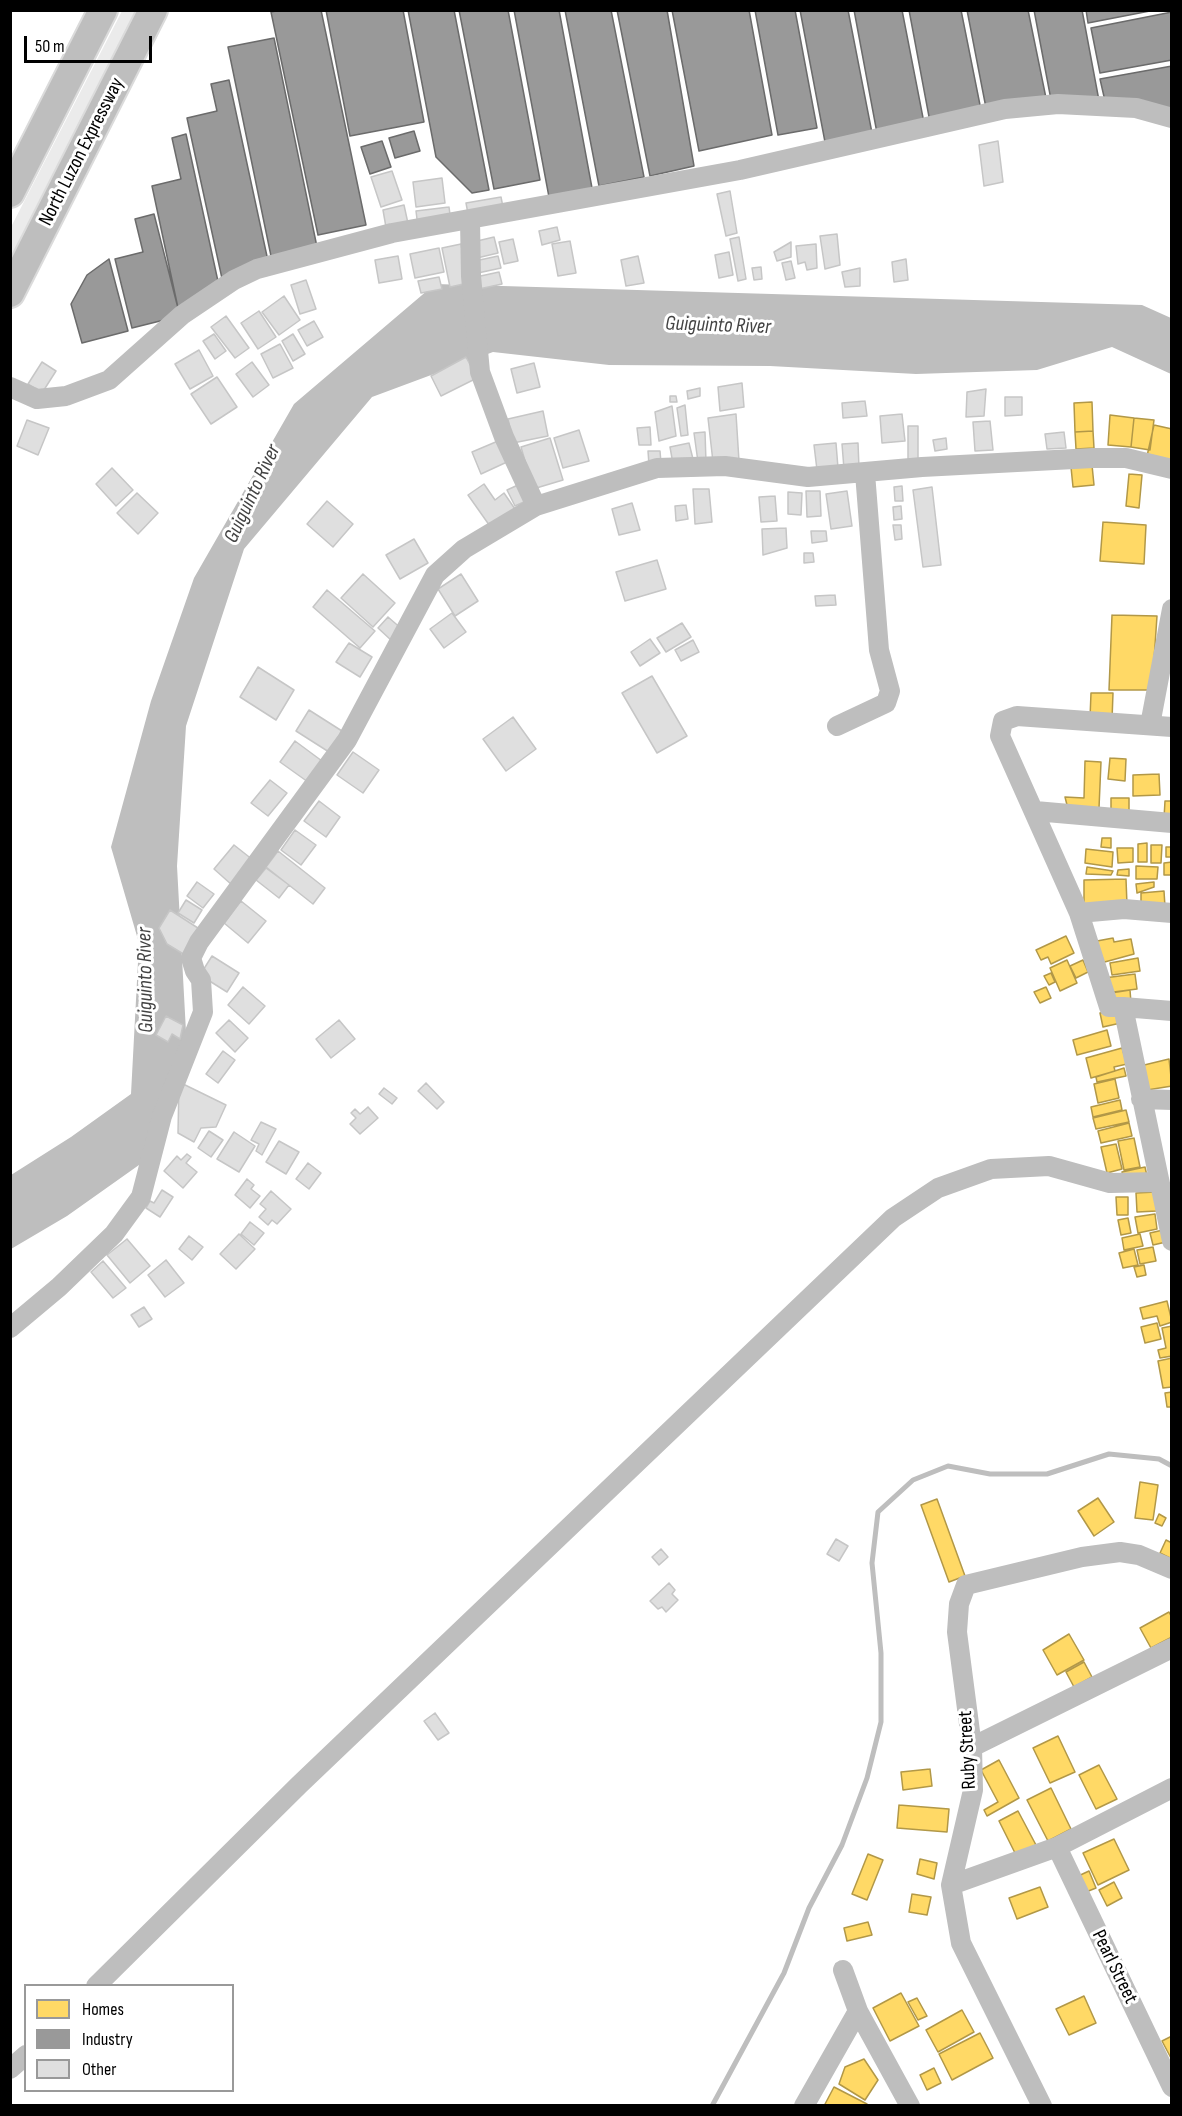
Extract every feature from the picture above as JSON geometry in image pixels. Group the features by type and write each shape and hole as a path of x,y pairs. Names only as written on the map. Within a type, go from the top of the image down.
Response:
{"highway":[{"path":"10,193 104,10"},
{"name":"North Luzon Expressway","path":"10,292 153,10"}],"street":[{"path":"14,389 37,399 66,396 110,380 182,315 234,280 257,269 392,233 740,170 1005,109 1058,104 1136,108 1172,118"},
{"path":"470,220 471,276 480,372 504,437 536,506"},
{"path":"10,1328 59,1287 114,1234 141,1197 162,1116 203,1012 201,980 191,958 199,942 347,740 435,575 464,549 536,506 657,468 725,466 808,477 922,466 1126,458 1172,469"},
{"path":"837,726 886,702 890,691 879,650 865,473"},
{"path":"1150,725 1172,609"},
{"path":"1172,727 1017,716 1003,721 1000,736 1079,913 1109,1007 1172,1011"},
{"path":"1035,811 1172,823"},
{"path":"1079,913 1124,909 1172,913"},
{"path":"1124,1007 1158,1182 1172,1241"},
{"path":"1141,1099 1172,1100"},
{"path":"98,1984 299,1785 893,1218 938,1188 991,1169 1049,1166 1110,1183 1158,1182"},
{"name":"Ruby Street","path":"1042,2106 961,1943 951,1886 973,1790 972,1747 957,1632 959,1604 966,1585 1082,1557 1120,1552 1138,1555 1172,1569"},
{"path":"972,1747 1172,1648"},
{"path":"951,1886 1057,1847 1171,1788"},
{"name":"Pearl Street","path":"1057,1847 1172,2087"},
{"path":"843,1970 858,2011 910,2106"},
{"path":"804,2106 858,2011"},
{"path":"10,2069 24,2057"}],"shaded area":[{"path":"122,11 138,11 11,259 11,227"}],"water":[{"name":"Guiguinto River","path":"435,284 1142,305 1171,318 1171,374 1112,347 1037,370 916,374 770,366 609,365 493,352 372,397 244,549 186,726 177,866 186,1032 163,1148 67,1216 11,1249 11,1175 71,1137 131,1094 139,943 111,847 151,701 194,578 294,404"}],"building: Homes":[{"path":"1092,402 1093,431 1075,432 1074,403"},
{"path":"1110,415 1134,418 1131,447 1108,445"},
{"path":"1134,418 1154,420 1150,450 1131,447"},
{"path":"1154,425 1172,429 1172,461 1147,456"},
{"path":"1093,431 1094,448 1076,449 1075,432"},
{"path":"1092,465 1094,485 1073,487 1071,467"},
{"path":"1129,474 1142,475 1139,508 1126,506"},
{"path":"1103,522 1146,525 1144,564 1100,561"},
{"path":"1112,615 1157,616 1152,690 1109,690"},
{"path":"1091,693 1113,693 1112,720 1090,718"},
{"path":"1110,758 1126,759 1125,781 1108,779"},
{"path":"1085,761 1101,762 1099,808 1068,809 1065,797 1084,798"},
{"path":"1159,774 1160,795 1133,796 1133,775"},
{"path":"1111,798 1129,798 1129,814 1111,813"},
{"path":"1165,801 1172,801 1172,818 1164,818"},
{"path":"1102,838 1111,838 1111,848 1101,847"},
{"path":"1147,843 1147,862 1138,862 1138,844"},
{"path":"1151,845 1162,845 1161,863 1151,863"},
{"path":"1166,847 1172,847 1172,857 1166,857"},
{"path":"1117,848 1133,848 1133,862 1118,863"},
{"path":"1086,849 1113,852 1112,867 1085,863"},
{"path":"1172,862 1172,875 1164,875 1164,863"},
{"path":"1136,866 1158,867 1157,879 1136,879"},
{"path":"1087,867 1113,871 1111,875 1086,874"},
{"path":"1129,869 1129,876 1117,875 1118,870"},
{"path":"1126,879 1127,905 1084,906 1084,880"},
{"path":"1154,882 1154,887 1137,893 1136,884"},
{"path":"1164,891 1165,907 1141,908 1141,893"},
{"path":"1066,936 1074,953 1051,964 1048,957 1041,960 1036,950"},
{"path":"1113,938 1114,942 1131,939 1134,954 1101,963 1097,941"},
{"path":"1138,958 1140,971 1112,975 1110,963"},
{"path":"1067,960 1077,983 1060,991 1050,968"},
{"path":"1083,960 1088,972 1076,978 1070,966"},
{"path":"1051,973 1055,982 1049,985 1044,976"},
{"path":"1135,974 1137,989 1106,993 1104,978"},
{"path":"1046,987 1051,998 1040,1003 1034,992"},
{"path":"1130,990 1131,1003 1113,1006 1111,993"},
{"path":"1123,1008 1125,1022 1103,1027 1100,1013"},
{"path":"1107,1030 1111,1046 1077,1055 1073,1040"},
{"path":"1122,1048 1127,1064 1114,1067 1115,1071 1091,1078 1086,1058"},
{"path":"1169,1059 1172,1086 1147,1090 1140,1066"},
{"path":"1124,1068 1126,1076 1097,1082 1096,1077"},
{"path":"1115,1079 1119,1098 1098,1103 1094,1084"},
{"path":"1120,1100 1122,1110 1093,1117 1091,1107"},
{"path":"1126,1110 1129,1122 1096,1129 1093,1118"},
{"path":"1129,1123 1132,1136 1101,1143 1098,1131"},
{"path":"1134,1138 1140,1167 1124,1170 1118,1141"},
{"path":"1116,1144 1122,1169 1107,1173 1101,1147"},
{"path":"1145,1167 1147,1176 1125,1182 1122,1172"},
{"path":"1156,1192 1157,1211 1137,1212 1136,1193"},
{"path":"1116,1197 1128,1197 1128,1215 1117,1215"},
{"path":"1155,1214 1157,1229 1138,1233 1135,1217"},
{"path":"1128,1218 1131,1233 1121,1235 1118,1220"},
{"path":"1163,1230 1166,1242 1153,1245 1150,1233"},
{"path":"1140,1234 1143,1246 1124,1250 1122,1238"},
{"path":"1153,1247 1156,1261 1140,1264 1137,1250"},
{"path":"1134,1249 1138,1265 1123,1268 1119,1253"},
{"path":"1144,1265 1146,1275 1137,1277 1134,1267"},
{"path":"1167,1301 1172,1322 1160,1326 1157,1316 1143,1319 1140,1308"},
{"path":"1157,1323 1161,1339 1145,1343 1141,1327"},
{"path":"1172,1326 1172,1356 1160,1358 1158,1350 1166,1348 1162,1328"},
{"path":"1172,1358 1172,1387 1163,1388 1158,1361"},
{"path":"1172,1392 1172,1407 1167,1407 1165,1393"},
{"path":"1140,1482 1158,1485 1153,1520 1135,1518"},
{"path":"1098,1498 1114,1522 1094,1536 1078,1511"},
{"path":"937,1499 965,1576 949,1582 921,1505"},
{"path":"1159,1514 1166,1518 1162,1526 1155,1523"},
{"path":"1166,1540 1172,1543 1172,1559 1160,1553"},
{"path":"1169,1612 1172,1618 1172,1637 1151,1648 1140,1628"},
{"path":"1069,1634 1084,1660 1057,1675 1043,1650"},
{"path":"1084,1662 1092,1677 1074,1687 1066,1672"},
{"path":"1058,1736 1075,1772 1050,1783 1033,1748"},
{"path":"999,1760 1019,1798 987,1816 984,1810 998,1802 981,1770"},
{"path":"1099,1765 1117,1799 1096,1809 1079,1775"},
{"path":"930,1769 932,1786 903,1790 901,1772"},
{"path":"1051,1788 1071,1829 1048,1841 1027,1800"},
{"path":"899,1805 949,1809 947,1832 897,1828"},
{"path":"1018,1811 1036,1845 1016,1855 999,1821"},
{"path":"1114,1839 1129,1870 1098,1885 1083,1853"},
{"path":"868,1854 883,1860 867,1900 852,1894"},
{"path":"920,1859 937,1863 934,1879 917,1874"},
{"path":"1089,1871 1096,1888 1081,1894 1074,1878"},
{"path":"1114,1882 1122,1898 1107,1906 1099,1890"},
{"path":"1040,1887 1048,1907 1017,1919 1009,1898"},
{"path":"912,1894 931,1897 927,1915 909,1912"},
{"path":"868,1922 872,1935 847,1941 844,1928"},
{"path":"901,1993 919,2026 890,2041 873,2008"},
{"path":"1084,1996 1096,2023 1069,2035 1056,2009"},
{"path":"917,1998 927,2016 918,2020 908,2002"},
{"path":"962,2010 974,2032 938,2052 926,2030"},
{"path":"980,2033 993,2058 952,2080 939,2054"},
{"path":"1172,2036 1172,2060 1162,2041"},
{"path":"864,2059 878,2080 865,2100 839,2084 845,2067"},
{"path":"934,2068 941,2083 927,2090 920,2075"},
{"path":"834,2087 867,2104 866,2106 824,2106"}],"building: Industry":[{"path":"321,10 366,225 318,235 271,12"},
{"path":"326,10 403,10 424,122 350,136"},
{"path":"408,10 454,10 489,190 472,193 436,157"},
{"path":"459,10 508,10 540,180 494,189"},
{"path":"514,10 559,10 592,188 549,197"},
{"path":"565,10 611,10 644,177 599,186"},
{"path":"617,10 667,10 694,166 650,176"},
{"path":"672,10 749,10 772,135 699,151"},
{"path":"755,10 795,10 817,128 778,135"},
{"path":"800,10 848,10 872,133 825,142"},
{"path":"854,10 902,10 925,128 877,133"},
{"path":"909,10 961,10 981,110 930,122"},
{"path":"967,10 1028,10 1046,98 987,113"},
{"path":"1034,10 1082,10 1100,106 1052,105"},
{"path":"1086,10 1155,10 1088,23"},
{"path":"1172,12 1172,60 1100,73 1091,28"},
{"path":"274,38 317,247 271,256 228,47"},
{"path":"1172,66 1172,113 1105,101 1100,79"},
{"path":"229,80 268,261 223,283 187,118 217,111 211,84"},
{"path":"414,131 420,151 395,158 389,138"},
{"path":"186,134 219,286 178,308 152,186 181,179 172,138"},
{"path":"382,141 391,167 370,174 361,147"},
{"path":"154,214 180,316 132,328 115,259 143,252 135,219"},
{"path":"109,259 128,331 82,343 71,304 87,275"}],"building: Other":[{"path":"998,141 1003,182 984,186 979,145"},
{"path":"392,171 402,200 381,207 371,177"},
{"path":"442,178 445,203 416,207 413,182"},
{"path":"730,191 737,233 726,236 717,194"},
{"path":"501,197 504,212 469,219 466,203"},
{"path":"404,205 409,228 387,233 383,210"},
{"path":"449,207 451,222 418,227 416,211"},
{"path":"557,227 560,240 542,245 539,231"},
{"path":"837,234 840,265 825,269 820,236"},
{"path":"494,237 498,253 477,258 473,242"},
{"path":"739,237 746,279 738,281 730,239"},
{"path":"513,239 518,261 504,264 499,242"},
{"path":"570,241 576,273 558,276 552,244"},
{"path":"791,242 791,257 777,261 774,252"},
{"path":"461,244 468,283 450,287 442,248"},
{"path":"816,244 817,268 807,270 805,262 798,264 796,246"},
{"path":"439,248 444,272 415,278 410,254"},
{"path":"729,252 733,275 719,278 715,255"},
{"path":"398,256 402,279 379,283 375,260"},
{"path":"498,256 501,268 478,273 475,261"},
{"path":"638,256 644,283 626,286 621,260"},
{"path":"906,259 908,280 894,282 892,262"},
{"path":"791,261 795,278 786,280 782,263"},
{"path":"761,267 762,279 754,280 752,268"},
{"path":"860,268 860,286 845,287 842,272"},
{"path":"499,272 502,284 479,289 476,277"},
{"path":"439,277 442,289 421,293 418,281"},
{"path":"306,280 316,309 300,314 291,285"},
{"path":"284,296 300,320 279,335 262,312"},
{"path":"259,311 276,337 258,349 241,323"},
{"path":"226,316 249,348 235,358 211,327"},
{"path":"314,321 323,337 307,346 298,330"},
{"path":"214,334 226,351 215,359 203,341"},
{"path":"293,334 305,354 293,361 282,341"},
{"path":"280,344 293,368 273,378 261,354"},
{"path":"199,350 213,376 190,389 175,364"},
{"path":"466,357 477,378 441,396 431,376"},
{"path":"42,362 56,371 42,393 28,384"},
{"path":"252,362 269,385 253,397 236,374"},
{"path":"534,363 540,387 517,393 511,369"},
{"path":"217,377 237,407 211,424 191,394"},
{"path":"742,383 744,407 720,411 718,387"},
{"path":"700,388 700,396 688,399 687,391"},
{"path":"986,389 984,416 966,417 967,392"},
{"path":"670,396 676,396 677,402 670,402"},
{"path":"1005,397 1022,397 1022,415 1005,416"},
{"path":"865,401 867,416 843,418 842,403"},
{"path":"685,405 688,435 681,436 677,408"},
{"path":"672,406 676,436 659,441 655,412"},
{"path":"543,411 548,436 513,443 508,419"},
{"path":"736,414 739,461 713,462 708,418"},
{"path":"902,414 905,441 882,443 880,416"},
{"path":"27,420 49,428 38,455 17,446"},
{"path":"990,421 993,450 975,451 973,422"},
{"path":"908,426 918,426 918,459 908,459"},
{"path":"650,427 651,445 639,445 637,428"},
{"path":"579,430 589,461 563,468 554,438"},
{"path":"705,432 706,462 698,462 694,433"},
{"path":"1064,432 1066,448 1047,449 1045,434"},
{"path":"550,438 563,480 533,489 521,447"},
{"path":"946,438 947,449 935,451 933,440"},
{"path":"498,441 507,462 481,474 472,452"},
{"path":"689,443 694,463 673,464 670,447"},
{"path":"836,443 838,468 817,470 814,445"},
{"path":"858,443 859,468 844,469 842,444"},
{"path":"648,451 660,451 661,463 649,465"},
{"path":"112,468 133,490 116,506 96,484"},
{"path":"484,484 495,500 504,493 517,512 492,529 468,495"},
{"path":"518,485 526,501 515,506 507,490"},
{"path":"902,486 903,501 895,501 894,487"},
{"path":"932,487 941,565 923,567 913,490"},
{"path":"693,489 709,489 712,522 695,524"},
{"path":"806,491 820,491 821,516 807,517"},
{"path":"847,491 852,526 831,529 826,494"},
{"path":"788,492 802,493 801,515 788,514"},
{"path":"137,493 158,513 138,534 117,513"},
{"path":"775,496 777,521 761,522 759,497"},
{"path":"327,501 353,524 333,547 307,524"},
{"path":"632,503 640,530 619,535 612,509"},
{"path":"686,505 688,519 676,521 675,506"},
{"path":"901,506 902,519 894,520 893,507"},
{"path":"893,525 901,525 902,539 895,540"},
{"path":"786,528 787,548 763,555 762,529"},
{"path":"811,531 826,531 827,541 812,543"},
{"path":"414,539 428,563 400,579 386,555"},
{"path":"804,553 813,553 814,562 804,563"},
{"path":"657,560 666,589 625,601 616,572"},
{"path":"363,574 395,603 373,627 341,598"},
{"path":"461,574 478,601 455,616 438,589"},
{"path":"327,590 375,631 360,648 313,607"},
{"path":"835,595 836,605 816,606 815,596"},
{"path":"452,613 466,632 444,648 430,629"},
{"path":"388,617 403,630 392,641 378,628"},
{"path":"682,623 691,637 666,652 657,638"},
{"path":"650,639 660,653 640,666 631,652"},
{"path":"693,640 699,652 681,661 675,650"},
{"path":"349,643 372,657 360,677 336,662"},
{"path":"258,667 294,690 276,720 240,697"},
{"path":"652,676 687,736 657,753 622,693"},
{"path":"309,710 342,731 329,752 296,731"},
{"path":"513,717 536,749 506,771 483,739"},
{"path":"295,741 322,761 308,782 280,762"},
{"path":"353,752 379,770 363,793 337,775"},
{"path":"270,780 287,793 268,816 251,803"},
{"path":"319,801 340,817 326,837 304,821"},
{"path":"295,830 316,845 301,865 281,850"},
{"path":"234,845 253,860 232,885 214,869"},
{"path":"278,851 325,888 313,904 266,867"},
{"path":"266,868 289,885 279,898 256,880"},
{"path":"197,882 214,894 203,908 187,896"},
{"path":"186,900 202,910 194,923 178,913"},
{"path":"241,901 266,921 248,943 224,923"},
{"path":"170,910 201,930 185,955 167,944 159,928"},
{"path":"212,956 239,973 227,992 200,975"},
{"path":"243,987 265,1006 249,1024 228,1005"},
{"path":"166,1016 183,1025 180,1039 172,1034 168,1042 156,1035"},
{"path":"229,1020 248,1038 235,1052 216,1033"},
{"path":"339,1020 355,1039 331,1058 316,1039"},
{"path":"223,1051 235,1060 218,1083 206,1074"},
{"path":"179,1082 226,1105 216,1127 201,1128 194,1142 178,1133"},
{"path":"426,1083 444,1102 437,1109 418,1091"},
{"path":"384,1088 397,1098 392,1104 379,1094"},
{"path":"368,1107 378,1118 360,1134 350,1124 356,1118 351,1113 355,1109 360,1114"},
{"path":"261,1122 276,1129 262,1155 256,1151 259,1144 251,1140"},
{"path":"209,1131 223,1140 211,1157 198,1148"},
{"path":"234,1132 255,1146 239,1172 217,1159"},
{"path":"279,1141 299,1152 286,1174 266,1162"},
{"path":"187,1154 191,1157 186,1163 197,1172 183,1188 164,1171 177,1156 181,1160"},
{"path":"308,1163 321,1173 309,1189 296,1179"},
{"path":"247,1179 254,1185 251,1189 260,1196 250,1208 235,1195"},
{"path":"162,1190 173,1197 160,1217 146,1208 150,1201 154,1203"},
{"path":"271,1191 291,1209 277,1224 272,1220 268,1225 259,1217 266,1209 260,1204"},
{"path":"250,1222 264,1233 254,1245 241,1234"},
{"path":"239,1234 255,1249 236,1269 220,1254"},
{"path":"189,1236 203,1247 192,1260 179,1249"},
{"path":"127,1239 150,1266 130,1283 107,1255"},
{"path":"166,1260 184,1283 165,1297 148,1275"},
{"path":"103,1261 126,1288 113,1298 91,1272"},
{"path":"144,1307 152,1319 139,1327 131,1315"},
{"path":"836,1539 848,1546 839,1561 827,1554"},
{"path":"661,1549 668,1557 659,1565 652,1557"},
{"path":"669,1583 675,1590 672,1594 678,1600 666,1612 662,1607 658,1609 650,1601"},
{"path":"435,1713 449,1733 438,1740 424,1721"}],"waterway":[{"path":"712,2106 784,1973 809,1908 842,1845 867,1778 881,1722 881,1653 872,1563 878,1512 913,1480 948,1466 990,1474 1047,1474 1109,1454 1159,1459 1172,1466"}]}
